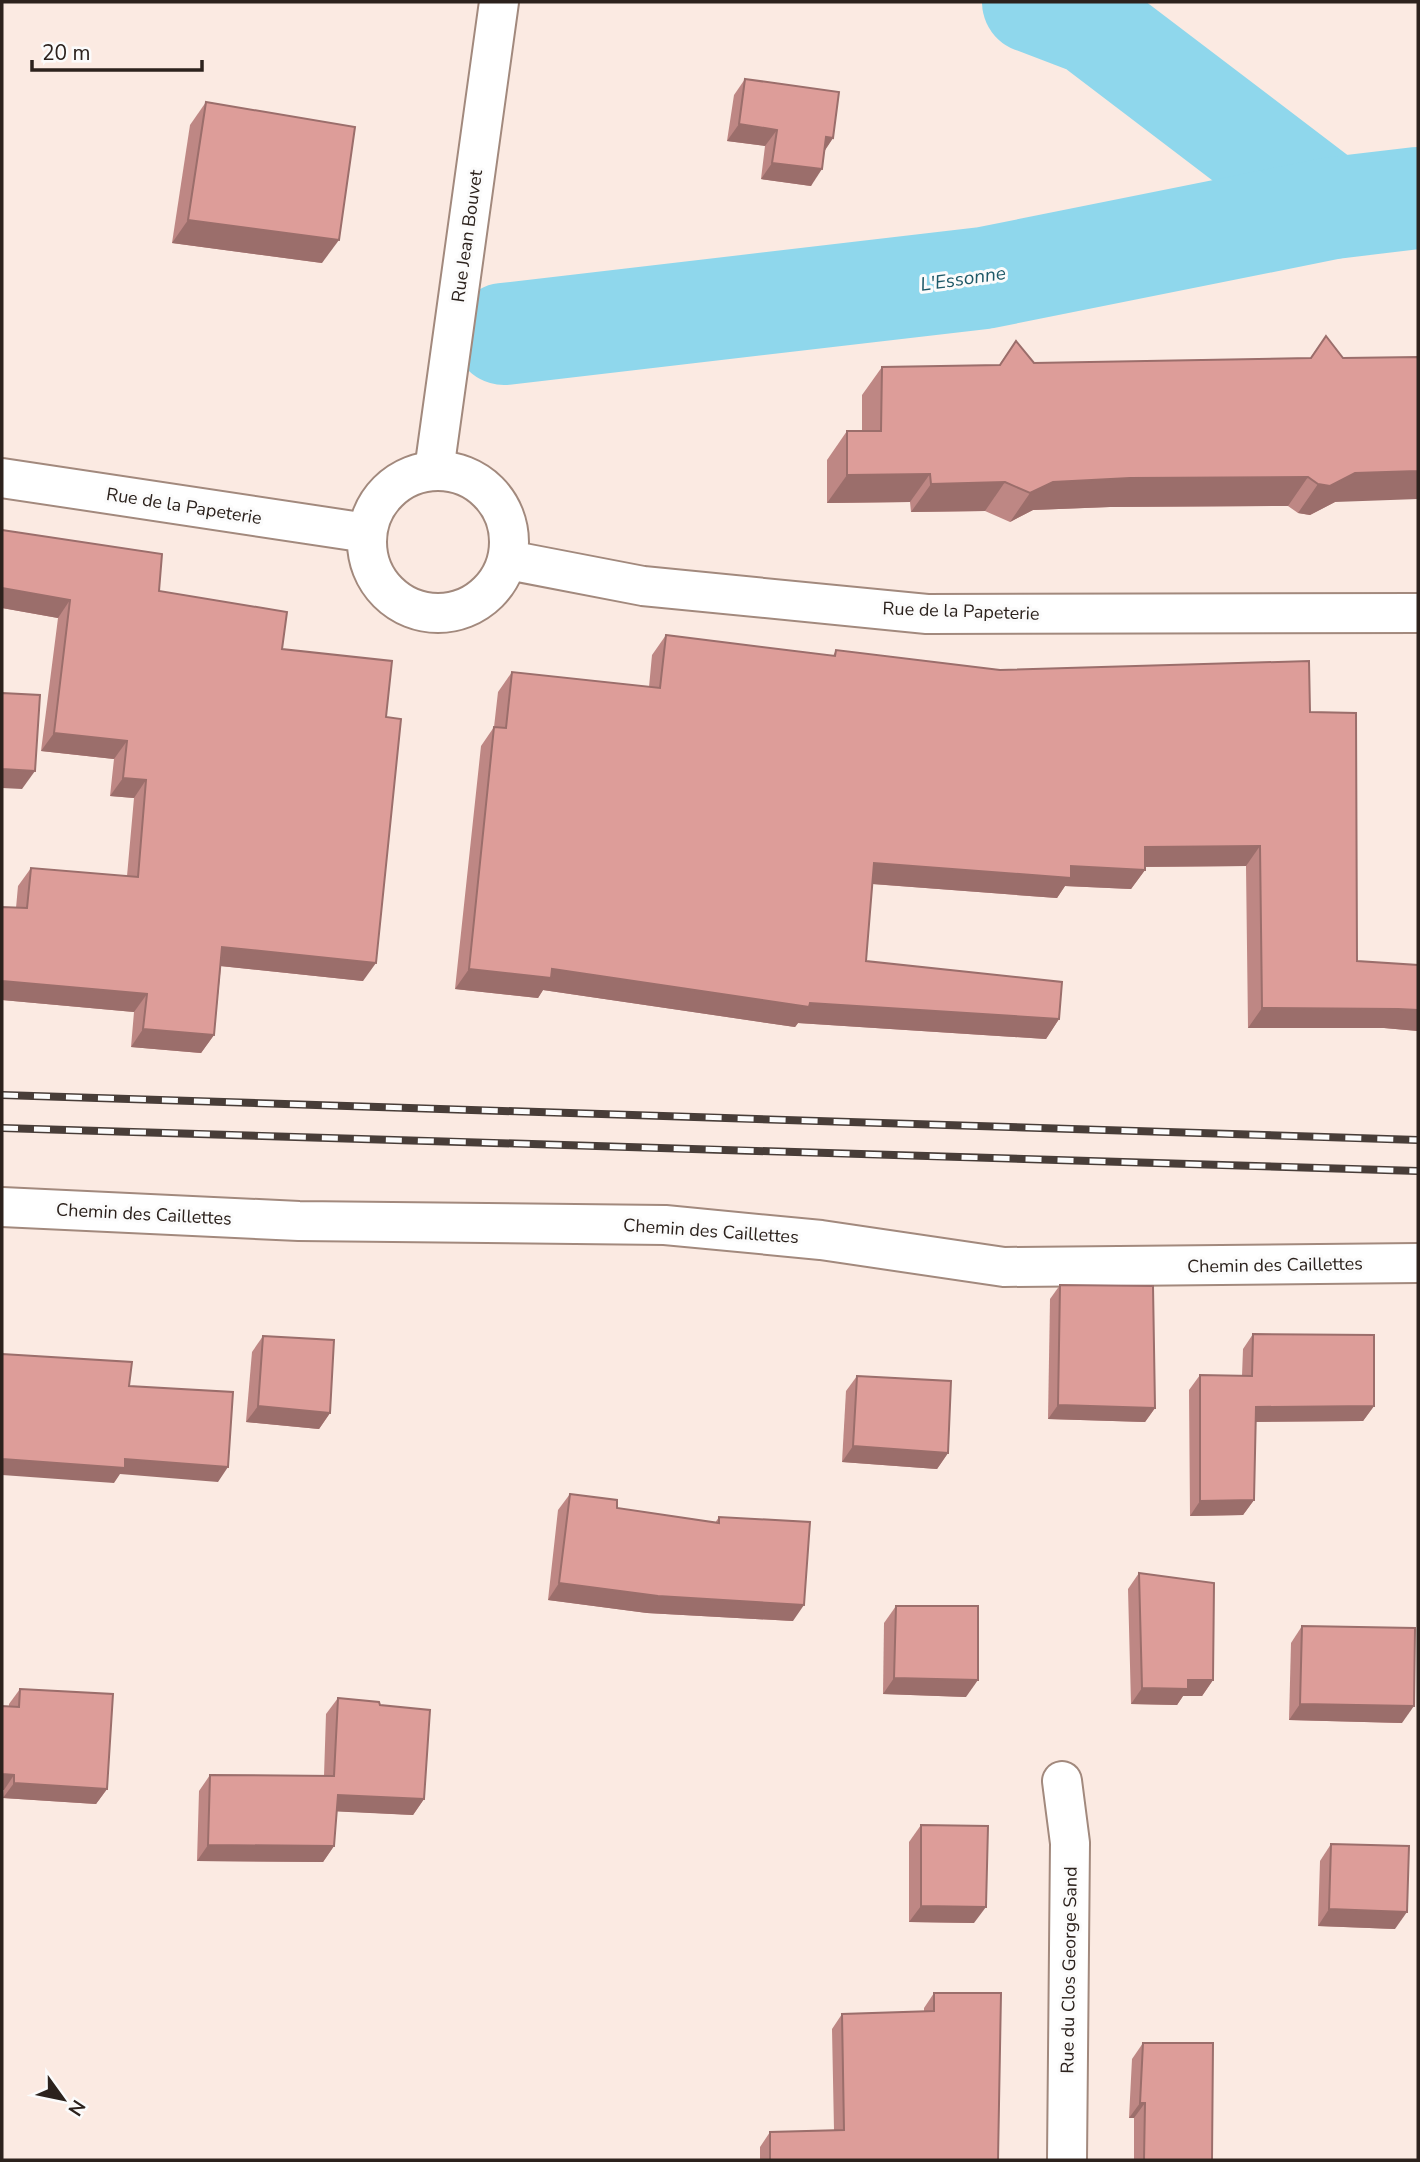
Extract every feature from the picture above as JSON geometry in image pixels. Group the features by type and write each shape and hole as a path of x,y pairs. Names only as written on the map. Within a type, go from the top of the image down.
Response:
{"street":[{"name":"Rue Jean Bouvet","path":"433,471 499,2"},
{"path":"433,471 453,472 488,490 507,522 510,541 508,560 498,582 482,600 460,611 436,614 413,610 393,598 377,579 368,557 367,533 374,510 389,490 410,477 433,471"},
{"name":"Rue de la Papeterie","path":"2,478 367,533"},
{"name":"Rue de la Papeterie","path":"508,560 643,586 927,614 1418,613"},
{"name":"Chemin des Caillettes","path":"2,1207 299,1221 665,1225 821,1240 1004,1267 1418,1263"},
{"name":"Rue du Clos George Sand","path":"1062,1781 1070,1843 1067,2160"}],"building":[{"path":"745,79 839,92 833,138 826,137 822,169 772,163 777,130 739,124"},
{"path":"206,102 355,127 339,240 188,220"},
{"path":"1326,336 1343,358 1418,357 1418,471 1355,473 1330,486 1318,484 1308,477 1130,478 1053,482 1030,493 1005,482 931,484 930,474 847,475 847,431 881,431 882,367 1000,365 1016,341 1034,363 1311,358"},
{"path":"2,530 162,554 159,591 287,612 282,649 392,661 386,717 401,719 376,963 222,947 214,1035 143,1029 147,994 2,981 2,907 27,908 31,868 138,877 146,780 123,778 127,741 54,733 70,600 2,588"},
{"path":"666,635 835,656 836,650 1000,670 1309,661 1310,712 1356,713 1357,961 1418,965 1418,1010 1262,1008 1260,846 1145,847 1145,870 1071,866 1071,878 874,863 866,961 1062,982 1059,1019 810,1003 809,1007 552,969 551,978 469,969 494,727 506,728 512,672 660,688"},
{"path":"2,693 40,695 35,771 2,769"},
{"path":"1060,1285 1153,1286 1155,1408 1058,1405"},
{"path":"1253,1334 1374,1335 1374,1406 1256,1407 1254,1500 1200,1501 1200,1375 1252,1376"},
{"path":"263,1336 334,1340 330,1413 258,1406"},
{"path":"2,1354 132,1362 129,1386 233,1392 228,1467 125,1459 125,1468 2,1459"},
{"path":"857,1376 951,1381 948,1453 853,1446"},
{"path":"570,1494 617,1500 617,1508 719,1523 719,1517 810,1522 804,1605 658,1596 559,1583"},
{"path":"1139,1573 1214,1583 1213,1680 1188,1680 1188,1689 1142,1688"},
{"path":"896,1606 978,1606 978,1680 894,1678"},
{"path":"1302,1626 1415,1628 1414,1706 1300,1704"},
{"path":"20,1689 113,1694 107,1789 14,1783 14,1775 2,1774 2,1706 19,1707"},
{"path":"338,1698 430,1710 424,1799 338,1795 334,1846 208,1845 210,1775 334,1776"},
{"path":"921,1825 988,1826 986,1907 921,1906"},
{"path":"1331,1844 1409,1846 1407,1912 1329,1909"},
{"path":"934,1993 1001,1993 998,2160 770,2160 770,2132 844,2130 842,2014 934,2011"},
{"path":"1143,2043 1213,2043 1212,2160 1144,2160 1145,2103 1140,2103"}],"waterway":[{"path":"1033,2 1091,24 1333,208"},
{"name":"L'Essonne","path":"504,334 984,278 1333,208 1418,198"}],"railway":[{"path":"2,1095 1418,1140"},
{"path":"2,1128 1418,1171"}]}
